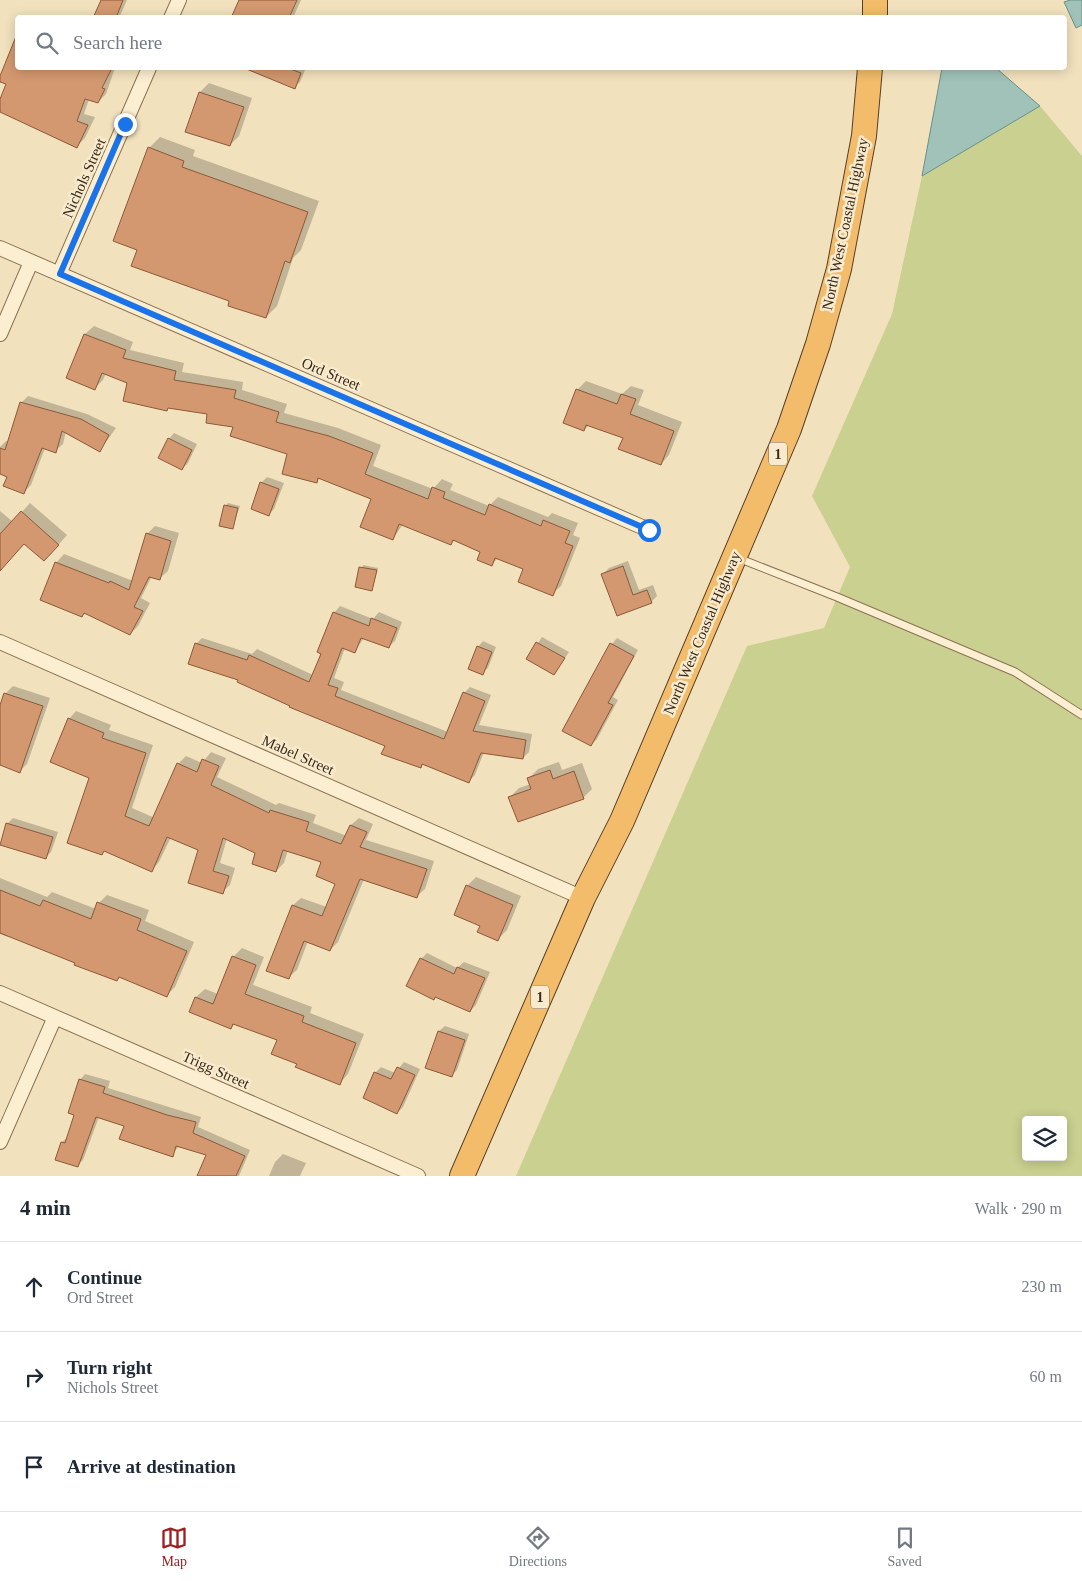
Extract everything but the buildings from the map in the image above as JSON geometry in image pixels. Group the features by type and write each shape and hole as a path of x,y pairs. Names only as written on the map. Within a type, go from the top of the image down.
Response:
{"highway":[{"path":"875,0 875,15"},
{"name":"North West Coastal Highway","path":"462,1176 583,898 622,821 789,429 818,344 839,269 864,136 870,70"}],"street":[{"path":"172,15 179,0"},
{"name":"Nichols Street","path":"60,274 148,70"},
{"name":"Ord Street","path":"0,248 649,530"},
{"path":"0,334 31,262"},
{"name":"Mabel Street","path":"0,642 583,898"},
{"name":"Trigg Street","path":"0,993 418,1176"},
{"path":"0,1142 55,1017"}],"lane":[{"path":"735,557 837,596 1015,672 1082,715"}],"green space":[{"path":"1040,106 1082,156 1082,1176 516,1176 747,646 824,628 850,567 812,496 892,314 922,176"}],"water":[{"path":"1082,0 1082,25 1076,28 1064,2"},
{"path":"942,70 998,70 1040,106 922,176"}],"route":[{"path":"125,124 60,274 649,530"}]}
